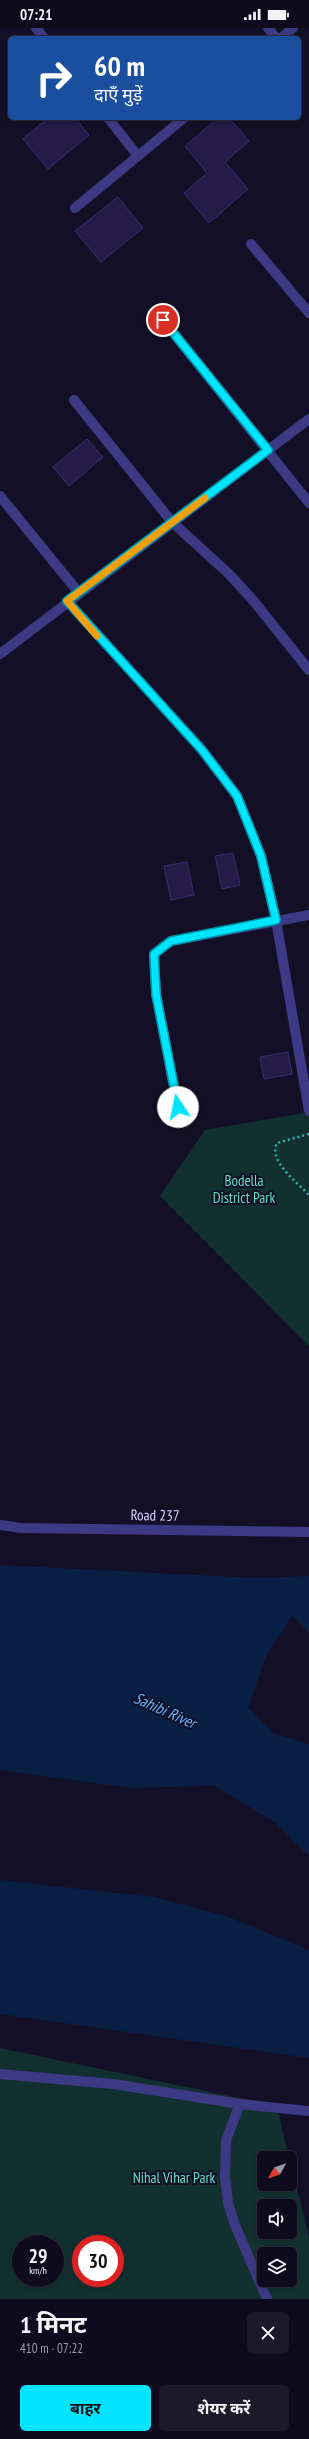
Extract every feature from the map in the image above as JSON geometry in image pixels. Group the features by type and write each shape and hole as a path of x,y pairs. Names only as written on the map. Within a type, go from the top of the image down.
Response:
{"street":[{"path":"36,28 42,36"},
{"path":"268,28 274,36"},
{"path":"283,36 293,28"},
{"path":"110,120 138,156"},
{"path":"75,208 182,120"},
{"path":"251,244 309,313"},
{"path":"163,320 309,503"},
{"path":"74,400 172,522 229,574 252,599 309,670"},
{"path":"0,654 67,601 309,419"},
{"path":"0,496 79,593"},
{"path":"67,601 202,750 237,796 261,856 276,920 309,1112"},
{"path":"178,1107 156,994 154,954 171,941 276,920 309,916"},
{"name":"Road 237","path":"0,1524 21,1528 309,1532"},
{"path":"0,2074 113,2084 240,2104 309,2111"},
{"path":"240,2104 226,2140 225,2178 228,2203 235,2225 267,2299"}],"path":[{"path":"309,1134 277,1143 273,1149 276,1159 309,1195"}],"green space":[{"name":"Bodella District Park","path":"309,1112 309,1346 160,1196 205,1130"},
{"name":"Nihal Vihar Park","path":"0,2048 277,2106 287,2151 257,2151 257,2191 297,2191 297,2188 309,2237 309,2299 0,2299"}],"water":[{"name":"Sahibi River","path":"0,1565 254,1578 309,1576 309,1633 292,1616 266,1656 248,1708 274,1734 309,1744 309,1856 276,1823 215,1786 131,1788 0,1770"},
{"path":"0,1880 154,1897 229,1917 309,1950 309,2058 0,2014"}],"building":[{"path":"46,120 77,120 89,135 48,169 23,139"},
{"path":"216,120 231,120 249,141 225,162 248,189 209,223 184,193 207,173 185,146"},
{"path":"118,197 143,228 101,262 75,231"},
{"path":"87,439 103,457 69,486 53,467"},
{"path":"233,853 240,885 222,889 215,856"},
{"path":"187,862 194,895 171,900 164,866"},
{"path":"288,1052 292,1074 264,1079 260,1057"}],"slow traffic":[{"path":"97,636 67,601 205,498"}],"route":[{"path":"163,320 268,450 67,601 202,750 237,796 261,856 276,920 171,941 154,954 156,994 178,1107"}]}
